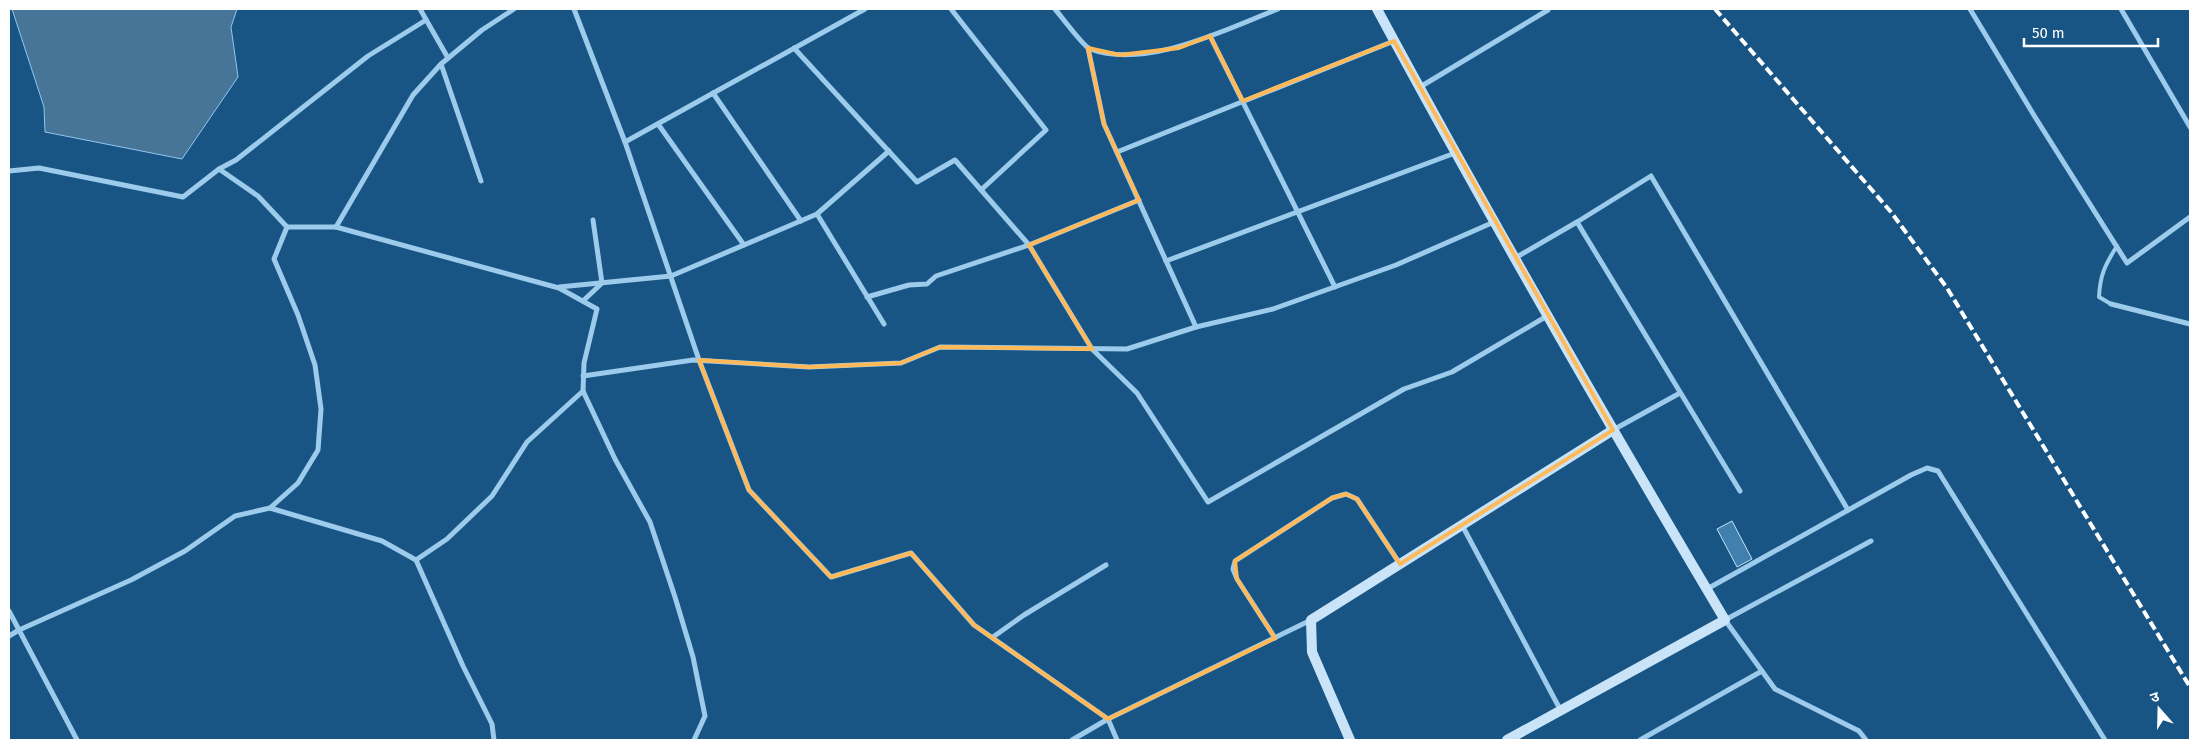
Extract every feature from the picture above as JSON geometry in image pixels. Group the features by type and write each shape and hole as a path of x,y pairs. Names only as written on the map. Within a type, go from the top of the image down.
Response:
{"street":[{"path":"420,9 448,58"},
{"path":"336,227 414,95 441,64 482,30 514,9"},
{"path":"574,9 625,142 699,360 749,490 832,577 911,553 974,624 1108,719 1117,740"},
{"path":"625,142 865,9"},
{"path":"951,9 1046,130 981,190"},
{"path":"1055,9 1088,48 1104,124 1196,327"},
{"path":"1088,48 1120,55 1179,48 1278,9"},
{"path":"1377,9 1455,154 1547,316 1725,620 1775,689 1859,731 1866,740"},
{"path":"1970,9 2127,263 2190,217"},
{"path":"2121,9 2190,127"},
{"path":"1419,87 1548,10"},
{"path":"9,171 40,168 183,197 219,169 236,160 368,56 426,20"},
{"path":"1210,36 1335,287"},
{"path":"1117,152 1394,41"},
{"path":"794,48 916,182 955,160 1029,245 1092,349 1137,394 1208,502 1404,389 1452,372 1547,316"},
{"path":"441,64 481,182"},
{"path":"713,92 801,221"},
{"path":"658,124 744,245"},
{"path":"559,288 671,276 816,214 888,151"},
{"path":"1166,260 1455,154"},
{"path":"219,169 258,196 287,227 336,227 559,288 598,309 584,363 583,391 615,459 650,522 675,597 693,657 705,716 694,740"},
{"path":"1515,258 1651,176 1848,510"},
{"path":"867,297 909,285 927,284 936,276 1029,245 1139,200"},
{"path":"816,214 884,324"},
{"path":"593,220 602,283"},
{"path":"583,376 699,360 809,367 901,363 940,347 1127,349 1196,327 1273,309 1396,266 1494,222"},
{"path":"1577,222 1740,491"},
{"path":"9,636 131,580 185,551 235,516 270,508 298,483 318,450 321,409 315,365 298,314 274,259 287,227"},
{"path":"583,301 602,283"},
{"path":"2111,304 2190,324"},
{"path":"416,560 448,539 492,496 527,442 583,391"},
{"path":"1072,740 1108,719 1311,620 1614,430 1680,392"},
{"path":"1707,589 1927,468 1938,471 2105,740"},
{"path":"1275,638 1237,579 1233,569 1235,561 1332,498 1346,494 1357,499 1400,564"},
{"path":"270,508 382,541 416,560 463,666 492,724 494,740"},
{"path":"1462,525 1560,711"},
{"path":"1508,740 1870,541"},
{"path":"993,637 1024,615 1106,565"},
{"path":"9,611 77,740"},
{"path":"1311,620 1312,652 1350,740"},
{"path":"1640,740 1762,671"}],"lane":[{"path":"2111,304 2099,297 2100,284 2104,266 2117,246"}],"highlighted area":[{"path":"1210,36 1243,101 1394,41 1613,430 1400,564 1357,499 1346,494 1332,498 1235,561 1237,579 1275,638 1108,719 974,625 911,553 831,577 749,490 699,360 809,367 901,363 940,347 1092,349 1029,245 1139,200 1104,124 1088,48 1120,55 1179,48"}],"water":[{"path":"12,9 237,9 231,27 238,77 182,159 45,132 44,107"}],"building":[{"path":"1732,521 1752,559 1737,567 1717,529"}],"railway":[{"path":"1715,9 1891,212 1947,288 2190,687"}]}
